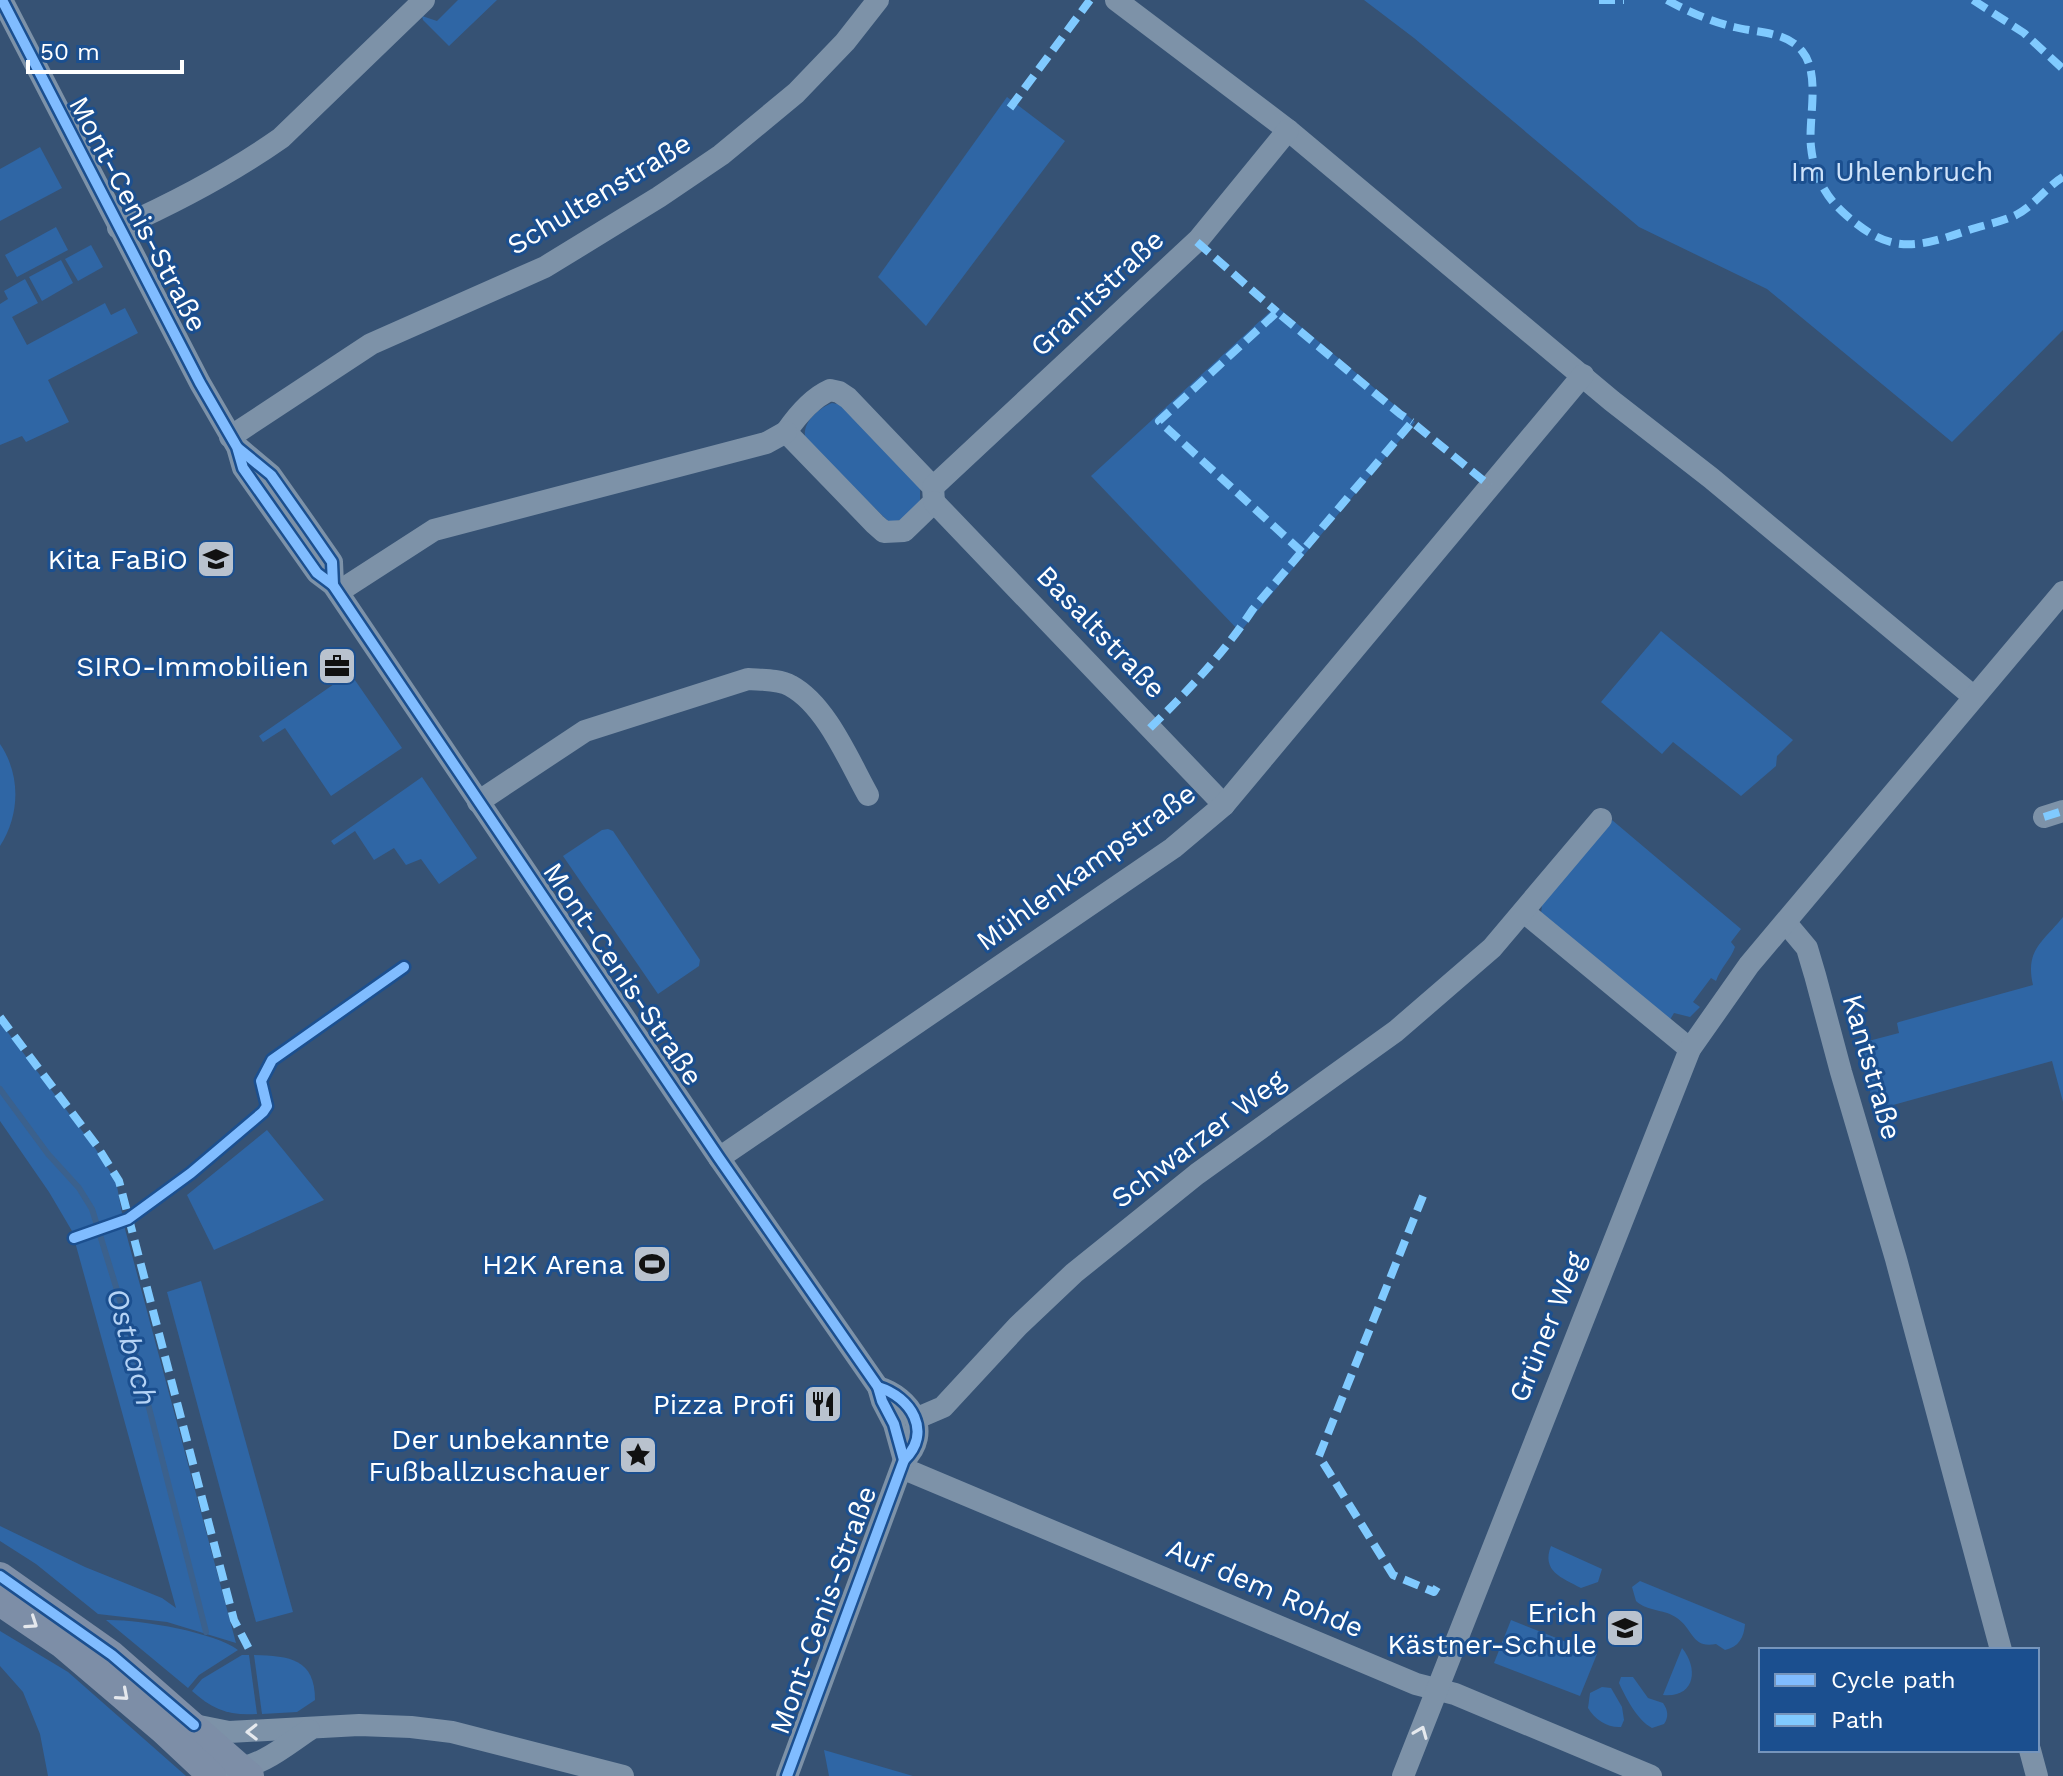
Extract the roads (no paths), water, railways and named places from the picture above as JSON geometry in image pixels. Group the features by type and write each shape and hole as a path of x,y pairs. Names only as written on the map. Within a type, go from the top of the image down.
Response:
{"main road":[{"path":"0,1576 112,1655 246,1772"},
{"path":"0,1602 63,1645 208,1772"}],"street":[{"name":"Mont-Cenis-Straße","path":"2,0 118,228 234,442 243,468 317,573 335,588 719,1158 878,1387 894,1424 903,1464"},
{"path":"118,228 243,163 281,138 424,0"},
{"name":"Schultenstraße","path":"234,442 371,344 545,267 721,155 796,93 845,42 878,0"},
{"path":"1116,0 1288,130 1974,697"},
{"name":"Granitstraße","path":"786,432 884,532 904,531 934,494 1199,239 1288,130"},
{"name":"Mühlenkampstraße","path":"719,1158 1173,848 1224,805 1583,375"},
{"path":"335,588 434,530 766,443 786,432 798,416 830,390 839,392 934,494"},
{"name":"Basaltstraße","path":"934,494 1224,805"},
{"path":"1786,923 2063,592"},
{"path":"478,802 585,731 748,679 791,686 806,698 823,716 868,795"},
{"name":"Schwarzer Weg","path":"915,1419 943,1407 1018,1326 1074,1273 1197,1174 1396,1031 1492,948 1601,819"},
{"path":"1524,912 1690,1049"},
{"name":"Grüner Weg","path":"1403,1776 1690,1049 1737,979 1786,923"},
{"name":"Kantstraße","path":"1786,923 1807,948 1815,975 1896,1259 2000,1648"},
{"name":"Mont-Cenis-Straße","path":"787,1776 903,1464 918,1440 915,1419 895,1392 878,1387"},
{"name":"Auf dem Rohde","path":"903,1464 1416,1684 1438,1688 1651,1776"},
{"path":"194,1725 229,1732 311,1730 359,1725 411,1727 452,1732 623,1776"},
{"path":"208,1772 246,1772 311,1730"},
{"path":"2031,1752 2037,1776"}],"waterway":[{"name":"Ostbach","path":"0,1089 48,1154 79,1188 92,1209 129,1329 206,1632"}],"place":[{"name":"Kita FaBiO","path":"216,559"},
{"name":"SIRO-Immobilien","path":"337,666"},
{"name":"H2K Arena","path":"652,1264"},
{"name":"Pizza Profi","path":"823,1404"},
{"name":"Der unbekannte Fußballzuschauer","path":"638,1455"},
{"name":"Erich Kästner-Schule","path":"1625,1628"}],"park label":[{"name":"Im Uhlenbruch","path":"1892,171"}]}
